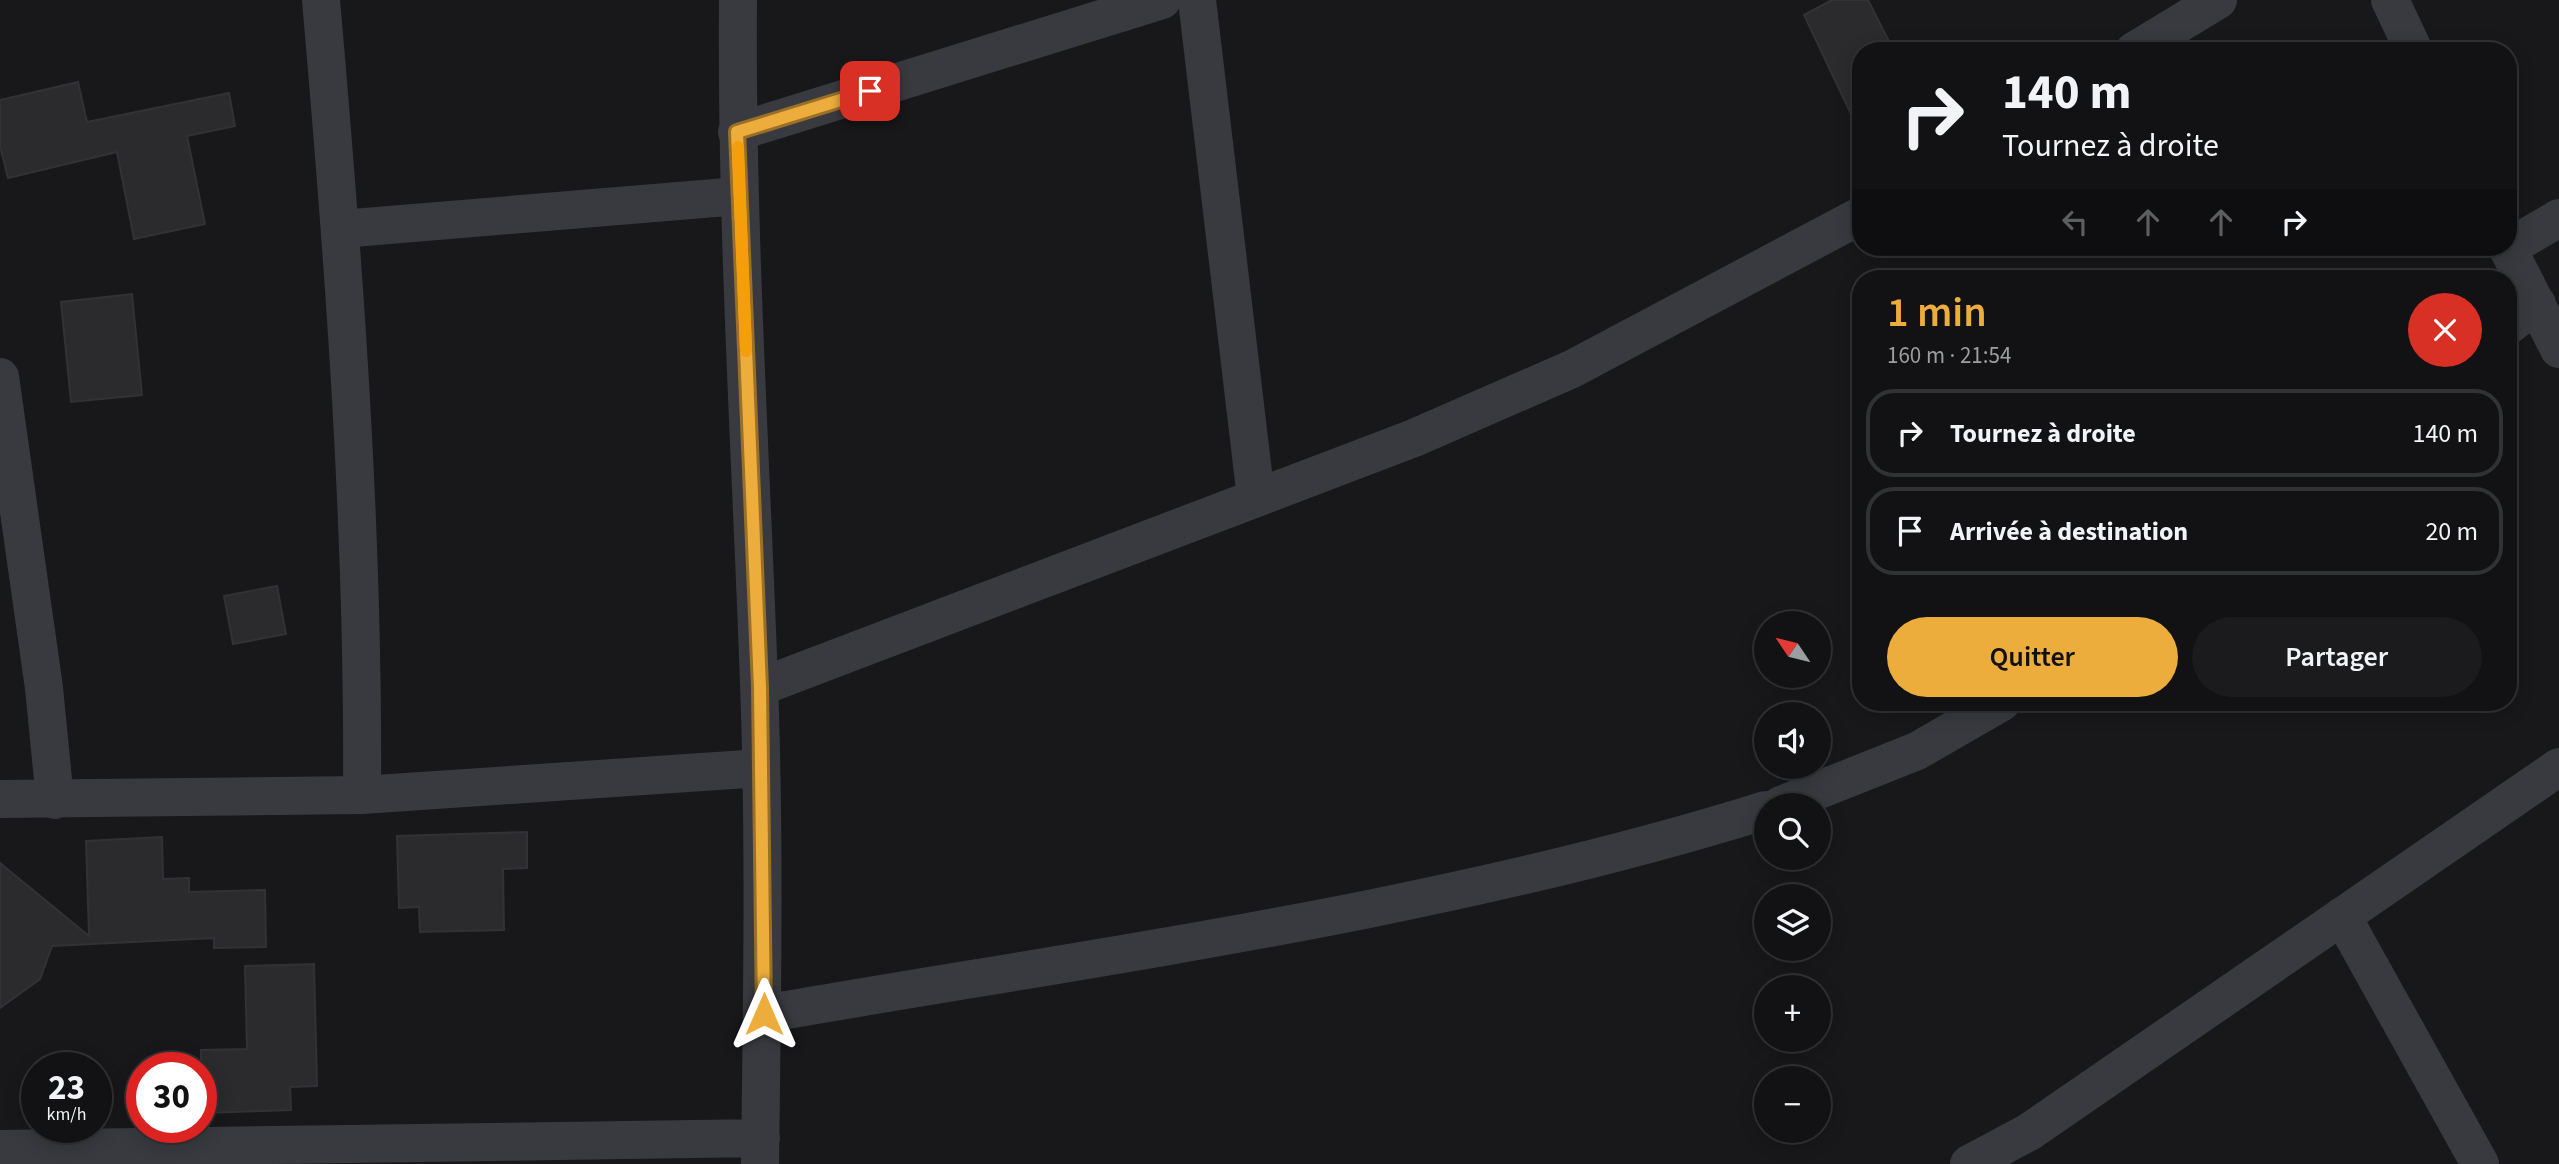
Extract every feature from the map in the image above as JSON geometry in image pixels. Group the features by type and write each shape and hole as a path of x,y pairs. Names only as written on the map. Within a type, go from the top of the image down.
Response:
{"street":[{"path":"321,0 341,229 363,681 362,795"},
{"path":"0,1149 761,1151 764,1014 760,687 739,196 738,0"},
{"path":"737,132 1162,0"},
{"path":"1197,0 1256,498"},
{"path":"2149,42 2218,0"},
{"path":"2390,0 2410,42"},
{"path":"341,229 739,196"},
{"path":"2517,241 2559,218"},
{"path":"760,687 1414,438 1572,369 1852,220"},
{"path":"2517,292 2522,315 2559,349"},
{"path":"0,377 44,688 55,800"},
{"path":"1812,793 1917,751 1987,711"},
{"path":"1969,1164 2034,1148 2342,916 2559,767"},
{"path":"0,800 362,795 761,768"},
{"path":"764,1014 1346,913 1664,842 1754,814"},
{"path":"2342,916 2480,1164"}],"building":[{"path":"1832,0 1868,0 1889,42 1852,42 1852,116 1804,15"},
{"path":"78,82 87,122 229,93 235,126 187,136 205,224 134,239 117,152 8,178 0,146 0,100"},
{"path":"132,294 142,395 71,402 61,302"},
{"path":"277,586 286,634 233,644 224,596"},
{"path":"527,832 527,868 503,869 504,930 420,932 419,907 399,908 397,836"},
{"path":"162,837 163,879 189,878 189,892 265,890 266,947 214,948 214,938 52,946 40,979 0,1008 0,863 89,936 86,841"},
{"path":"314,964 317,1086 290,1087 291,1110 217,1112 217,1052 201,1050 247,1049 245,966"}],"slow traffic":[{"path":"738,147 746,351"}],"route":[{"path":"764,1014 760,687 737,132 870,91"}]}
